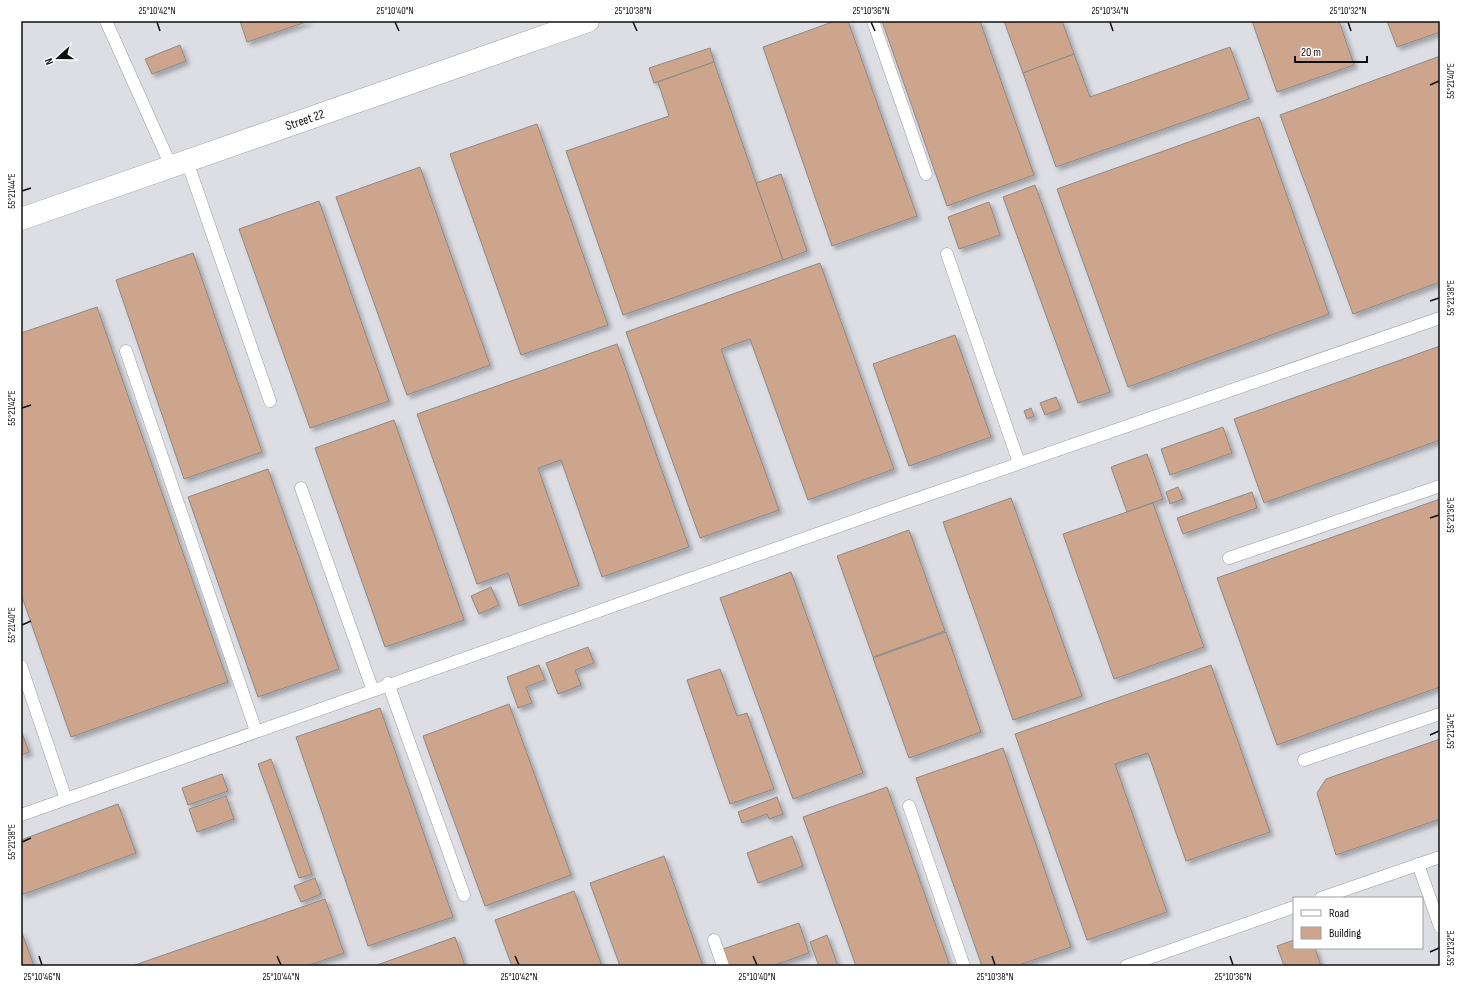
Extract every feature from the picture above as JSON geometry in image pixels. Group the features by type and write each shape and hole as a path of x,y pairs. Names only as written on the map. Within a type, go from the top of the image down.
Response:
{"street":[{"name":"Street 22","path":"21,219 586,21"}],"lane":[{"path":"106,21 179,164 270,401"},
{"path":"873,21 926,174"},
{"path":"947,254 1019,463"},
{"path":"21,815 372,688 1440,318"},
{"path":"126,351 256,731"},
{"path":"1229,558 1440,486"},
{"path":"301,488 372,688"},
{"path":"21,666 66,799"},
{"path":"388,683 464,895"},
{"path":"1304,760 1440,714"},
{"path":"908,806 964,966"},
{"path":"1324,897 1440,857"},
{"path":"1418,864 1440,927"},
{"path":"1126,966 1293,908"},
{"path":"714,940 723,966"}],"building":[{"path":"240,21 309,21 247,42"},
{"path":"835,21 848,21 917,216 832,246 763,47"},
{"path":"882,21 980,21 1034,175 947,206"},
{"path":"1004,21 1062,21 1074,54 1023,73"},
{"path":"1252,21 1339,21 1354,65 1277,92"},
{"path":"1387,21 1440,21 1440,32 1397,47"},
{"path":"180,45 186,61 152,74 145,59"},
{"path":"1230,47 1249,99 1056,167 1023,73 1074,54 1090,97"},
{"path":"710,48 714,62 654,83 649,68"},
{"path":"1440,56 1440,282 1353,314 1280,115"},
{"path":"714,62 783,260 623,315 566,151 669,116 658,82"},
{"path":"1259,117 1329,314 1128,387 1057,189"},
{"path":"537,124 608,325 521,355 450,154"},
{"path":"420,167 490,365 407,395 336,197"},
{"path":"781,174 807,251 783,260 756,183"},
{"path":"1035,185 1110,392 1078,403 1003,197"},
{"path":"319,201 389,401 310,428 239,229"},
{"path":"989,202 1000,235 959,249 948,217"},
{"path":"193,253 262,452 184,479 116,280"},
{"path":"820,263 894,469 808,500 750,339 721,349 779,510 700,538 626,332"},
{"path":"97,307 228,682 71,737 21,594 21,333"},
{"path":"955,335 991,437 909,466 873,364"},
{"path":"617,344 689,547 602,577 561,460 538,468 579,585 519,606 508,573 477,584 417,414"},
{"path":"1440,346 1440,440 1264,503 1234,419"},
{"path":"1056,397 1061,409 1045,415 1040,403"},
{"path":"1031,408 1034,416 1027,419 1024,411"},
{"path":"394,420 464,620 385,647 315,448"},
{"path":"1223,427 1232,453 1170,475 1161,449"},
{"path":"1147,454 1163,499 1127,512 1111,467"},
{"path":"268,469 339,669 258,697 188,497"},
{"path":"1178,487 1183,499 1170,504 1166,492"},
{"path":"1252,492 1257,508 1183,534 1177,518"},
{"path":"1011,498 1082,696 1013,720 943,522"},
{"path":"1440,499 1440,687 1277,745 1217,578"},
{"path":"1153,503 1204,647 1114,679 1063,534"},
{"path":"909,530 945,631 873,657 837,556"},
{"path":"791,572 863,773 793,799 720,598"},
{"path":"491,587 499,605 479,614 471,596"},
{"path":"946,632 981,732 909,758 873,658"},
{"path":"588,647 594,663 575,670 581,685 558,694 546,663"},
{"path":"539,665 545,680 526,687 532,703 518,708 507,677"},
{"path":"1211,665 1270,832 1186,861 1148,753 1115,764 1167,912 1087,940 1015,734"},
{"path":"720,669 737,716 747,713 774,789 730,804 687,680"},
{"path":"509,704 571,875 485,906 423,736"},
{"path":"380,708 453,917 368,946 296,737"},
{"path":"21,730 29,752 21,755"},
{"path":"1440,739 1440,819 1336,855 1317,793 1326,779"},
{"path":"1003,748 1071,947 1016,966 982,966 916,778"},
{"path":"271,759 312,874 299,878 258,764"},
{"path":"222,774 228,791 188,805 182,788"},
{"path":"887,787 950,966 856,966 803,817"},
{"path":"226,796 234,819 197,832 189,809"},
{"path":"777,797 783,814 769,819 767,814 742,823 738,812"},
{"path":"118,804 136,853 21,895 21,840"},
{"path":"792,836 803,866 758,883 747,853"},
{"path":"664,856 703,966 620,966 590,883"},
{"path":"315,878 321,894 301,902 294,886"},
{"path":"574,891 602,966 512,966 495,920"},
{"path":"325,899 344,953 307,966 132,966"},
{"path":"799,923 809,953 772,966 726,966 720,950"},
{"path":"21,930 34,966 21,966"},
{"path":"827,935 838,966 819,966 810,942"},
{"path":"455,937 465,966 377,966 377,965"},
{"path":"1293,940 1293,949 1315,949 1321,966 1284,966 1277,946"}]}
